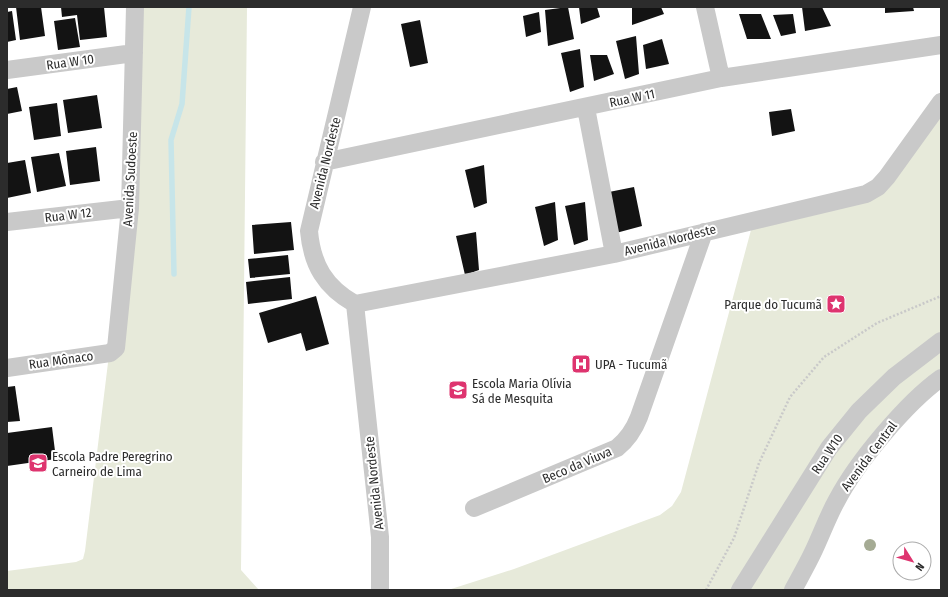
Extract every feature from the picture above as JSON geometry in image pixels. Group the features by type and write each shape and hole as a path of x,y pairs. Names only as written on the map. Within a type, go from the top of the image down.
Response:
{"street":[{"name":"Avenida Sudoeste","path":"114,350 116,345 130,208 135,7"},
{"name":"Avenida Nordeste","path":"362,7 324,162 309,231 310,250 316,265 339,295 355,304 614,254 863,195 872,191 887,177 941,102"},
{"path":"705,7 721,78"},
{"name":"Rua W 11","path":"324,162 586,108 721,78 941,45"},
{"name":"Rua W 10","path":"7,70 134,53"},
{"path":"586,108 614,254"},
{"name":"Rua W 12","path":"7,222 130,208"},
{"name":"Beco da Viuva","path":"474,508 617,448 626,441 634,430 639,417 704,232"},
{"name":"Avenida Nordeste","path":"355,304 380,537 380,590"},
{"name":"Rua W10","path":"740,590 829,448 859,411 894,377 941,342"},
{"name":"Rua Mônaco","path":"7,368 110,353 114,350"},
{"name":"Avenida Central","path":"793,590 815,549 837,500 858,467 908,407 929,386 941,378"}],"path":[{"path":"706,590 734,538 759,463 790,397 824,357 877,323 941,296"}],"green space":[{"path":"131,7 247,7 241,570 259,590 7,590 7,571 76,562 83,559 85,551 128,199"},
{"name":"Parque do Tucumã","path":"941,102 941,379 836,503 802,590 448,590 514,569 660,515 672,506 681,492 751,230 863,195"}],"building":[{"path":"16,7 41,7 45,36 20,40"},
{"path":"61,7 104,7 107,37 80,40 77,15 62,17"},
{"path":"568,7 574,39 548,46 545,10"},
{"path":"579,7 597,7 600,17 581,24"},
{"path":"632,7 661,7 664,14 632,25"},
{"path":"802,7 822,7 831,26 805,31"},
{"path":"885,7 913,7 914,11 885,13"},
{"path":"12,11 16,40 7,42 7,12"},
{"path":"539,12 541,32 526,37 523,16"},
{"path":"739,14 761,14 771,39 747,39"},
{"path":"793,14 796,33 781,36 773,15"},
{"path":"75,18 80,47 58,50 54,21"},
{"path":"420,20 428,63 410,67 401,24"},
{"path":"636,36 639,74 625,79 616,41"},
{"path":"662,39 669,64 646,69 643,45"},
{"path":"580,49 584,87 570,92 561,53"},
{"path":"590,55 607,55 614,74 594,81"},
{"path":"17,87 22,111 7,114 7,89"},
{"path":"97,95 102,128 68,133 63,100"},
{"path":"57,103 61,136 34,140 29,107"},
{"path":"791,109 795,131 772,136 769,112"},
{"path":"96,147 100,181 70,185 66,151"},
{"path":"59,153 66,186 37,192 31,157"},
{"path":"25,160 31,193 7,198 7,163"},
{"path":"484,165 487,203 474,208 465,170"},
{"path":"634,187 642,226 616,233 609,192"},
{"path":"555,202 558,240 544,246 535,207"},
{"path":"585,202 588,240 574,245 565,206"},
{"path":"291,222 294,250 254,254 252,225"},
{"path":"476,232 479,270 465,275 456,236"},
{"path":"288,255 290,274 250,278 248,259"},
{"path":"290,277 292,299 248,304 246,282"},
{"path":"316,296 329,344 306,351 301,333 268,343 259,313"},
{"path":"15,386 20,421 7,422 7,387"},
{"path":"52,427 56,459 7,466 7,433"}],"waterway":[{"path":"174,274 171,140 182,104 189,7"}],"place":[{"name":"Parque do Tucumã","path":"836,304"},
{"name":"UPA - Tucumã","path":"581,364"},
{"name":"Escola Maria Olívia Sá de Mesquita","path":"458,390"},
{"name":"Escola Padre Peregrino Carneiro de Lima","path":"38,463"}]}
